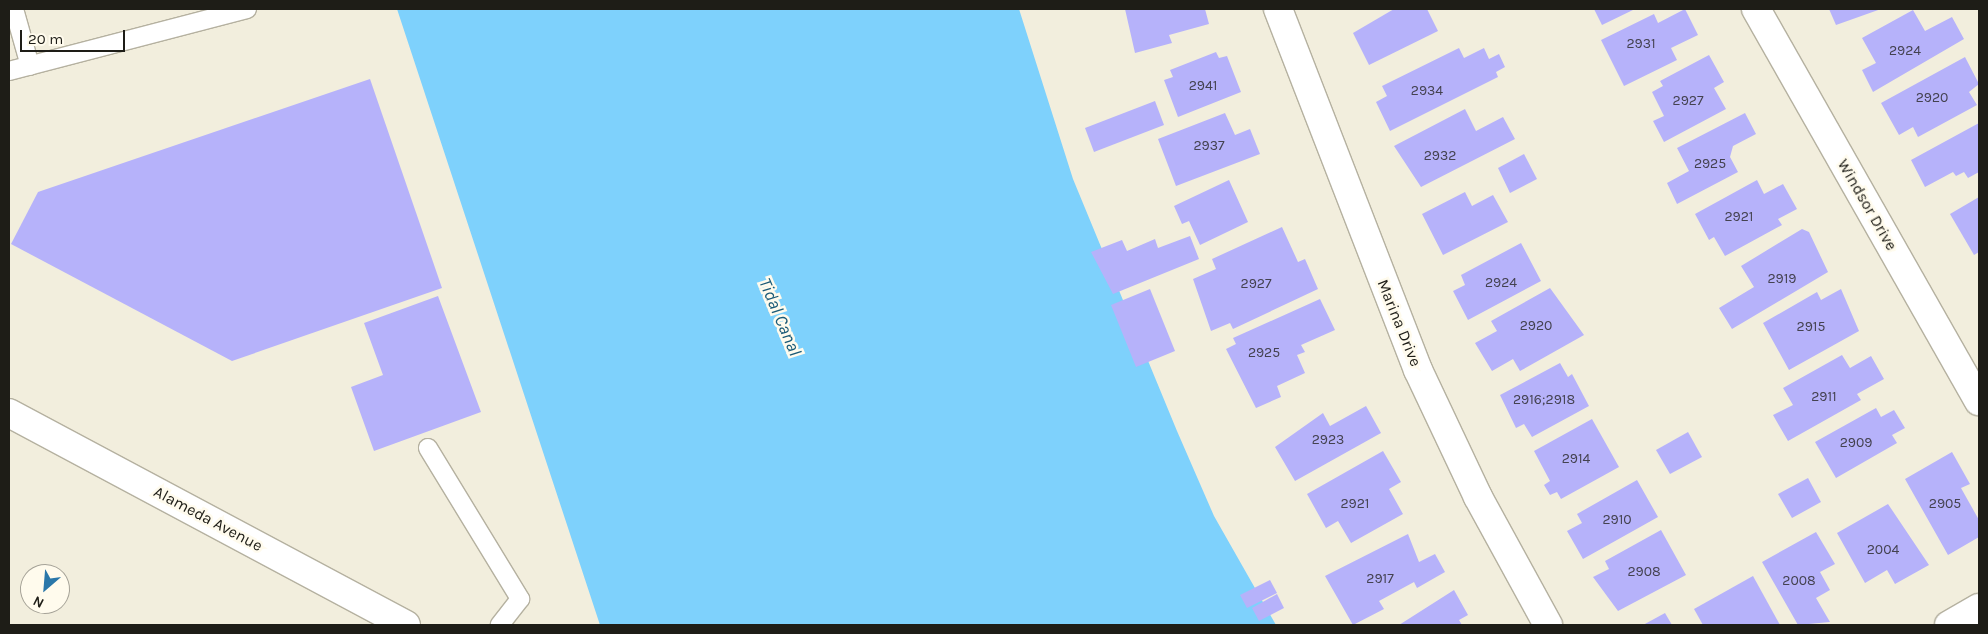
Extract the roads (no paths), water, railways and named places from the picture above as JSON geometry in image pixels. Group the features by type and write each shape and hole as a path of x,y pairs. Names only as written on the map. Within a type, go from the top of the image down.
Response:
{"street":[{"name":"Marina Drive","path":"1278,9 1418,370 1478,497 1548,625"},
{"name":"Windsor Drive","path":"1756,9 1979,401"},
{"name":"Alameda Avenue","path":"9,413 406,625"},
{"path":"1949,625 1979,608"}],"lane":[{"path":"14,9 30,66"},
{"path":"9,71 247,9"},
{"path":"428,448 520,599 500,625"}],"water":[{"name":"Tidal Canal","path":"397,9 1019,9 1073,179 1177,431 1214,516 1276,625 600,625"}]}
